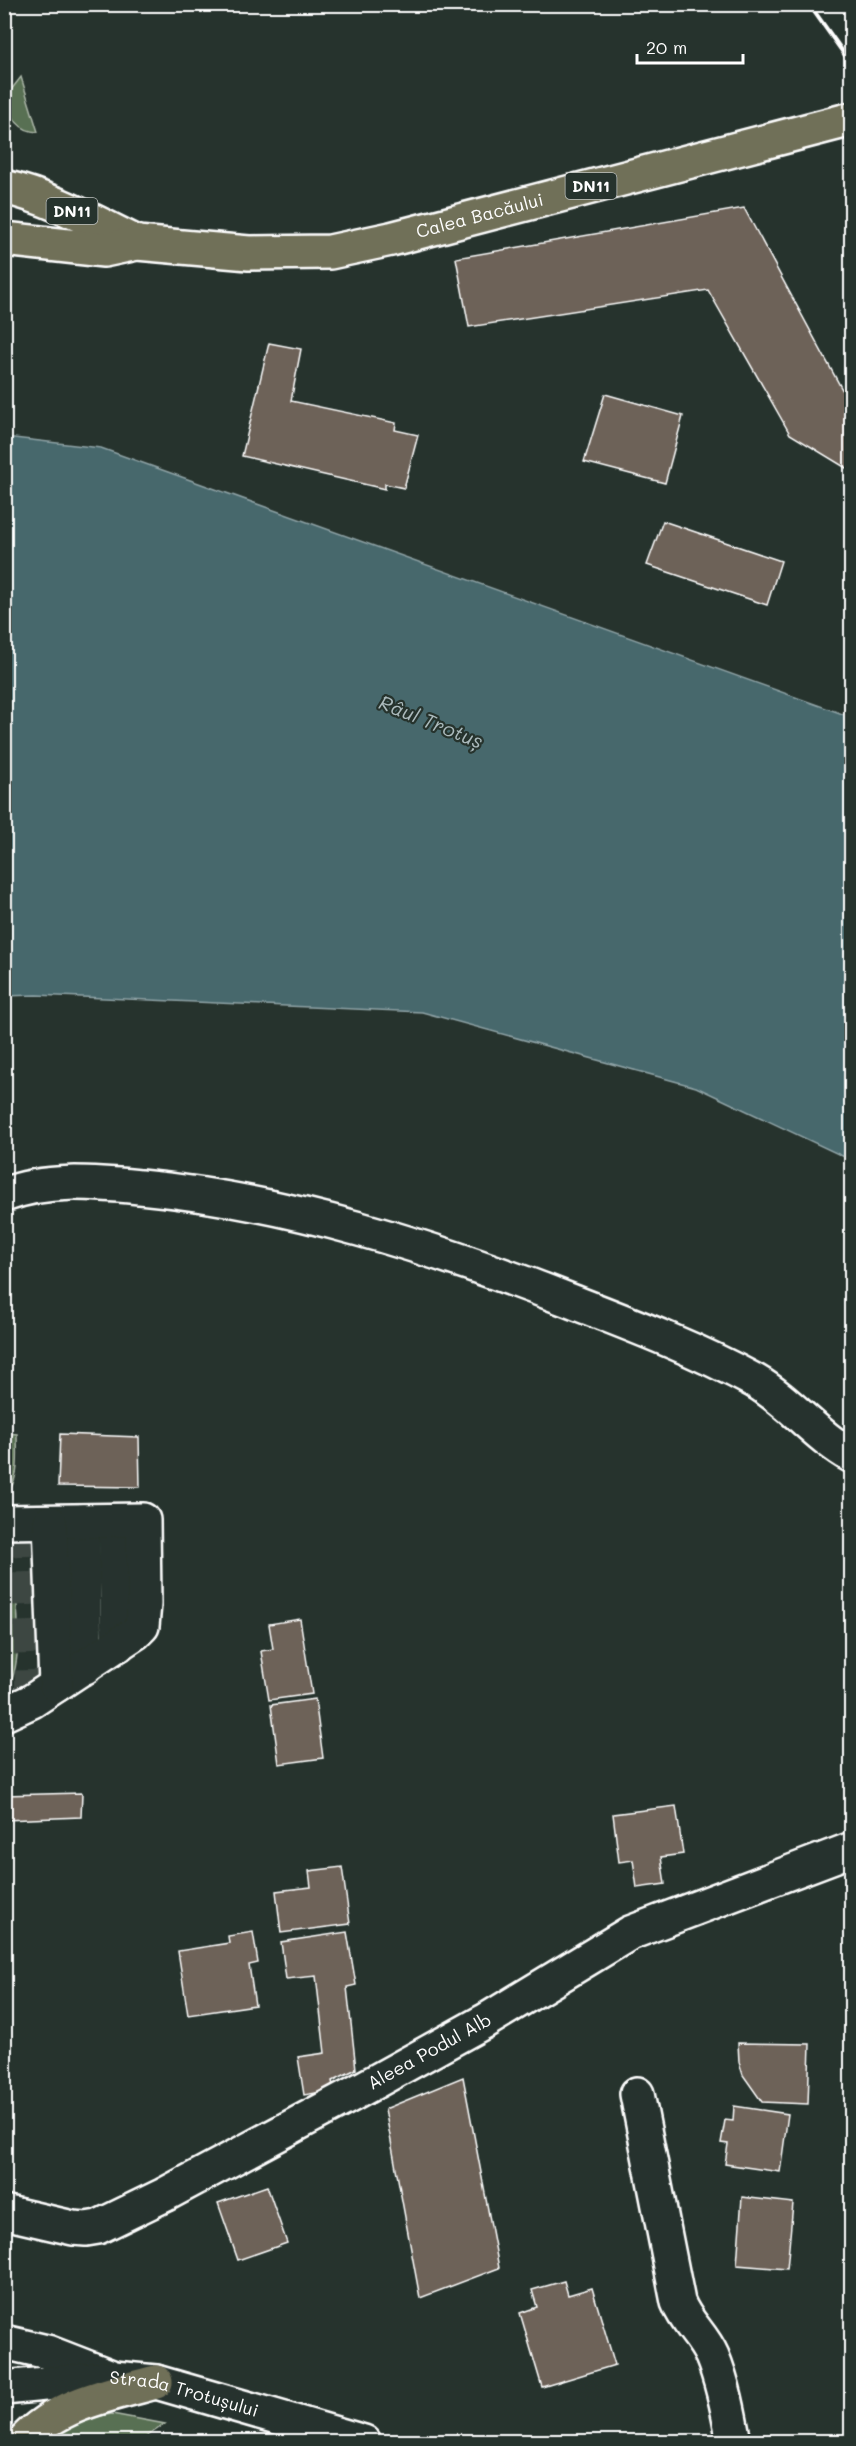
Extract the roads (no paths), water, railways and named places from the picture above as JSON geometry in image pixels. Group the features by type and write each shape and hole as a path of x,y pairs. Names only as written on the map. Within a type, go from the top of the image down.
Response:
{"main road":[{"name":"Calea Bacăului","path":"4,239 104,249 137,243 249,253 330,252 391,239 852,119"},
{"name":"Calea Bacăului","path":"4,187 54,202 137,243"},
{"path":"23,2442 42,2426 69,2409 85,2402 156,2382"}],"street":[{"path":"4,1195 26,1188 61,1184 116,1185 188,1192 305,1215 422,1248 527,1284 629,1323 705,1356 756,1382 790,1405 822,1438 852,1456"},
{"path":"4,1522 143,1520 144,1604 142,1626 135,1633 33,1701 4,1714"},
{"path":"83,1521 85,1667"},
{"path":"50,1522 56,1685"},
{"name":"Aleea Podul Alb","path":"4,2212 73,2228 98,2227 164,2195 361,2090 484,2021 630,1933 852,1849"},
{"path":"637,2094 678,2302 683,2316 704,2340 713,2356 734,2442"},
{"name":"Strada Trotușului","path":"4,2342 47,2352 114,2378 156,2382 364,2442"},
{"path":"4,2388 114,2378"}],"water":[{"name":"Râul Trotuș","path":"5,437 101,448 851,717 851,1160 696,1087 422,1012 36,995 5,996"}],"tunnel":[{"path":"27,1523 32,1701"}],"railway":[{"path":"809,4 852,65"}]}
